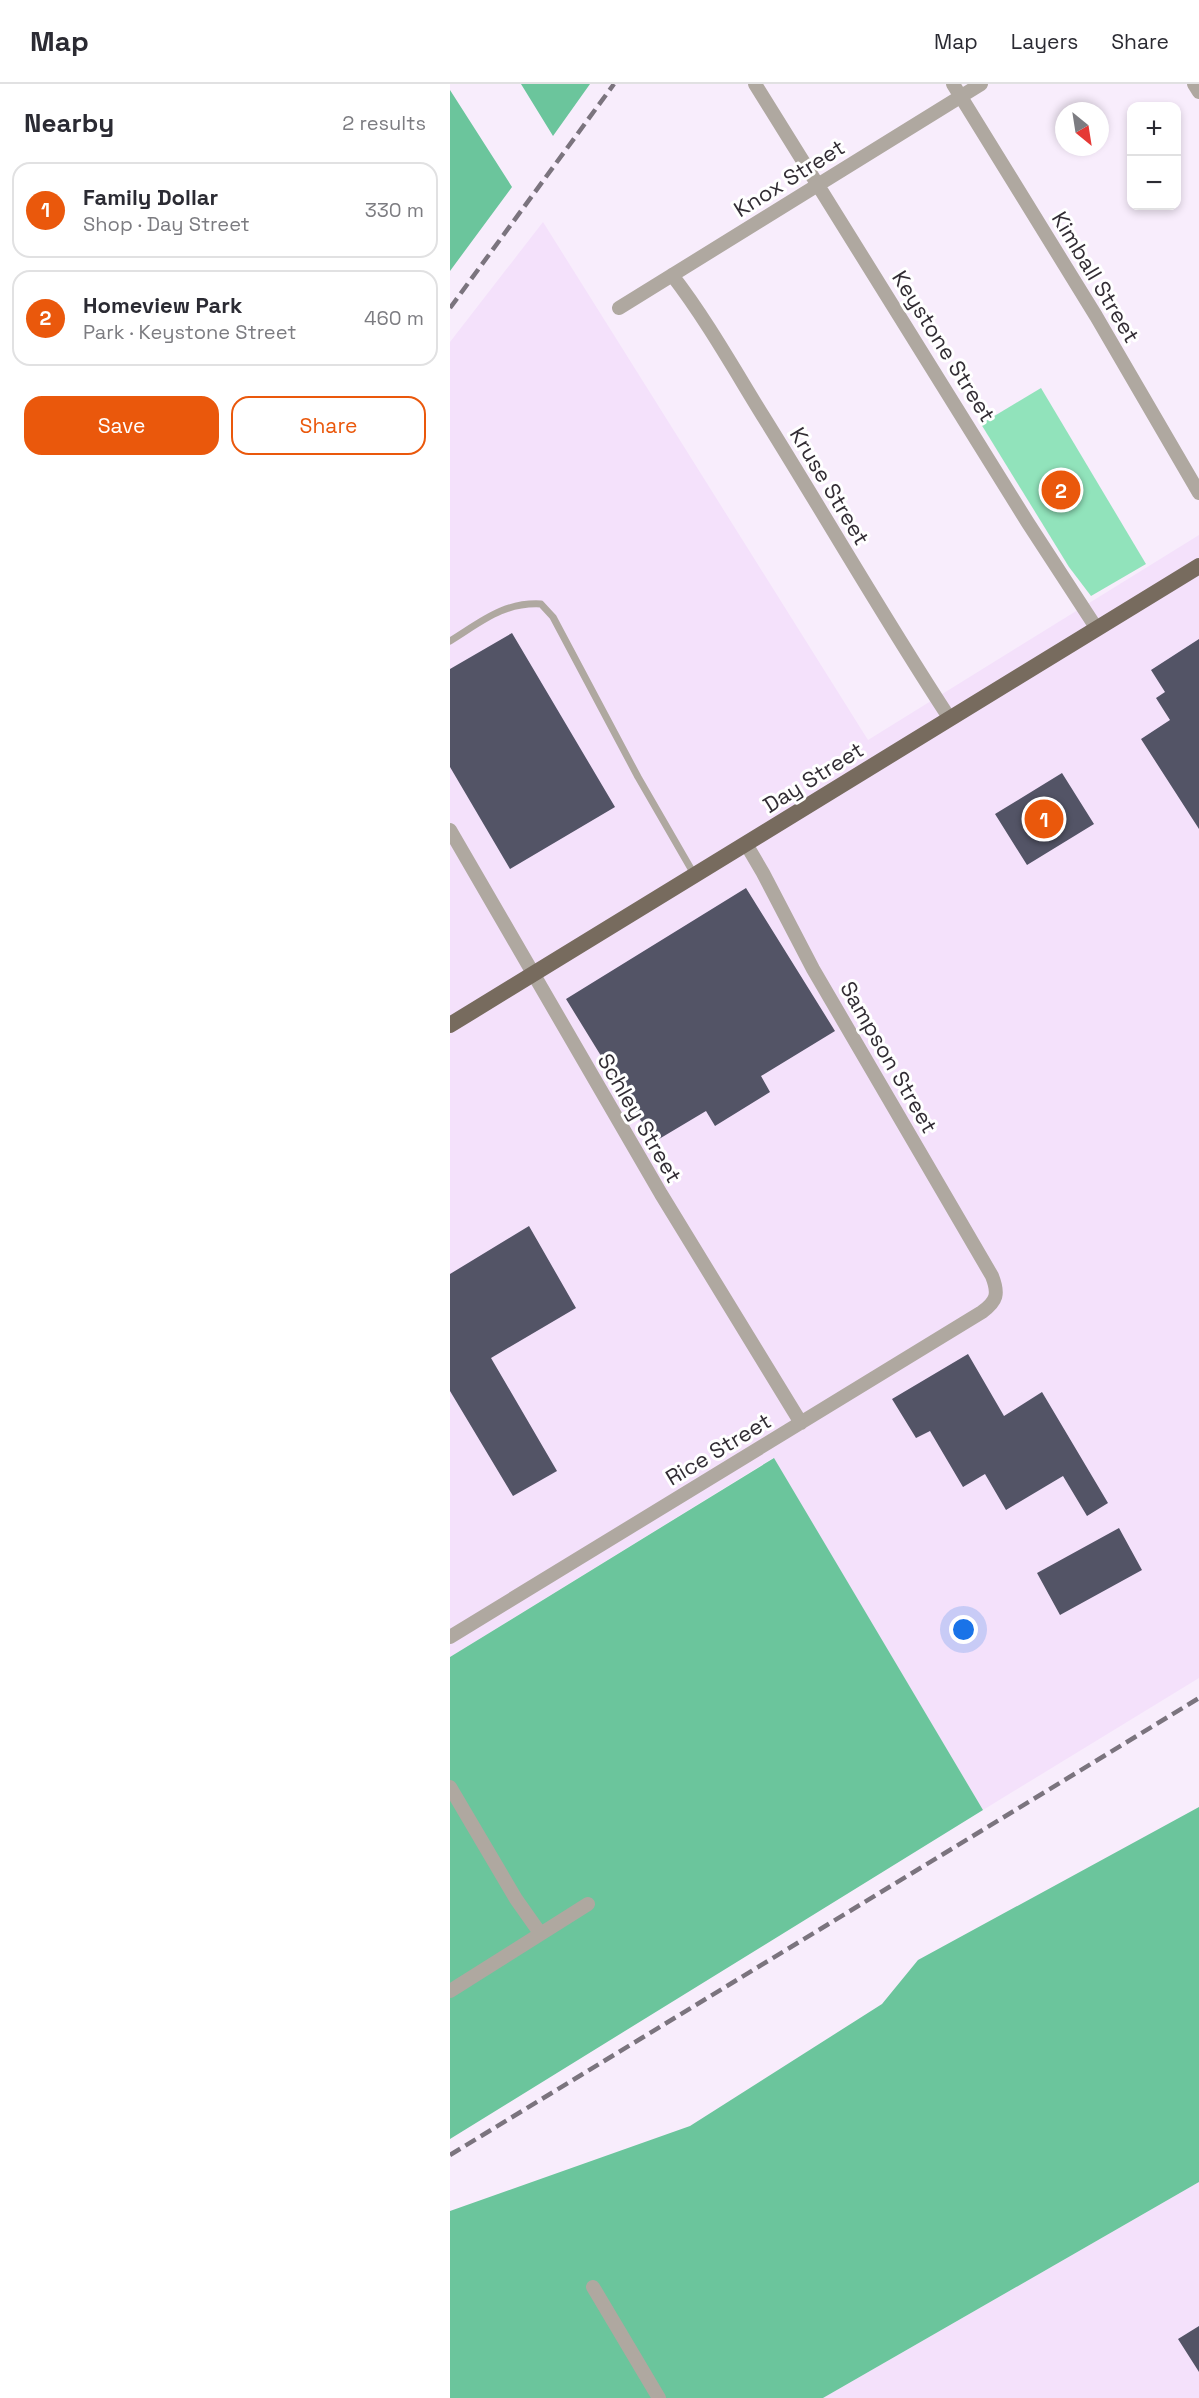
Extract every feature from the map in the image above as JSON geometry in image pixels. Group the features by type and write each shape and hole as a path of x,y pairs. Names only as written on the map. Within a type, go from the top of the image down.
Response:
{"main road":[{"name":"Day Street","path":"450,1025 1199,566"}],"street":[{"name":"Keystone Street","path":"755,84 1028,523 1097,629"},
{"name":"Kimball Street","path":"953,84 1090,306 1199,493"},
{"name":"Knox Street","path":"619,308 981,84"},
{"path":"1194,84 1199,92"},
{"name":"Kruse Street","path":"672,275 686,292 891,629 950,719"},
{"name":"Schley Street","path":"450,830 661,1194 801,1423"},
{"name":"Sampson Street","path":"746,844 813,969 998,1290"},
{"name":"Rice Street","path":"450,1636 982,1312 993,1303 998,1290"},
{"path":"450,1787 516,1899 540,1933"},
{"path":"450,1991 588,1904"},
{"path":"593,2287 659,2398"}],"lane":[{"path":"450,641 508,606 523,603 541,604 553,617 638,777 695,876"}],"shaded area":[{"path":"543,222 868,740 1199,535 1199,1678 983,1810 773,1458 450,1657 450,342"},
{"path":"1199,2182 1199,2398 823,2398"}],"green space":[{"path":"521,84 590,84 553,136"},
{"path":"450,90 512,187 450,271"},
{"path":"1041,388 1146,564 1091,596 1069,567 981,424"},
{"path":"774,1458 983,1810 450,2139 450,1657"},
{"path":"1199,1807 1199,2182 823,2398 450,2398 450,2211 690,2126 882,2004 918,1960"}],"building":[{"path":"512,633 615,807 510,869 450,767 450,669"},
{"path":"1199,639 1199,829 1141,739 1170,720 1156,698 1165,692 1151,670"},
{"path":"1062,773 1094,824 1027,865 995,814"},
{"path":"746,888 835,1031 761,1076 770,1092 715,1126 706,1111 654,1142 566,999"},
{"path":"529,1226 576,1308 491,1358 557,1471 513,1496 450,1391 450,1274"},
{"path":"968,1354 1004,1416 1042,1392 1108,1503 1087,1516 1063,1476 1006,1510 985,1474 963,1487 930,1431 916,1438 892,1399"},
{"path":"1119,1528 1142,1570 1060,1615 1037,1573"},
{"path":"1199,2326 1199,2372 1178,2339"}],"railway":[{"path":"450,308 614,84"},
{"path":"450,2155 1199,1698"}],"place":[{"name":"Homeview Park","path":"1061,490"},
{"name":"Family Dollar","path":"1044,819"}]}
